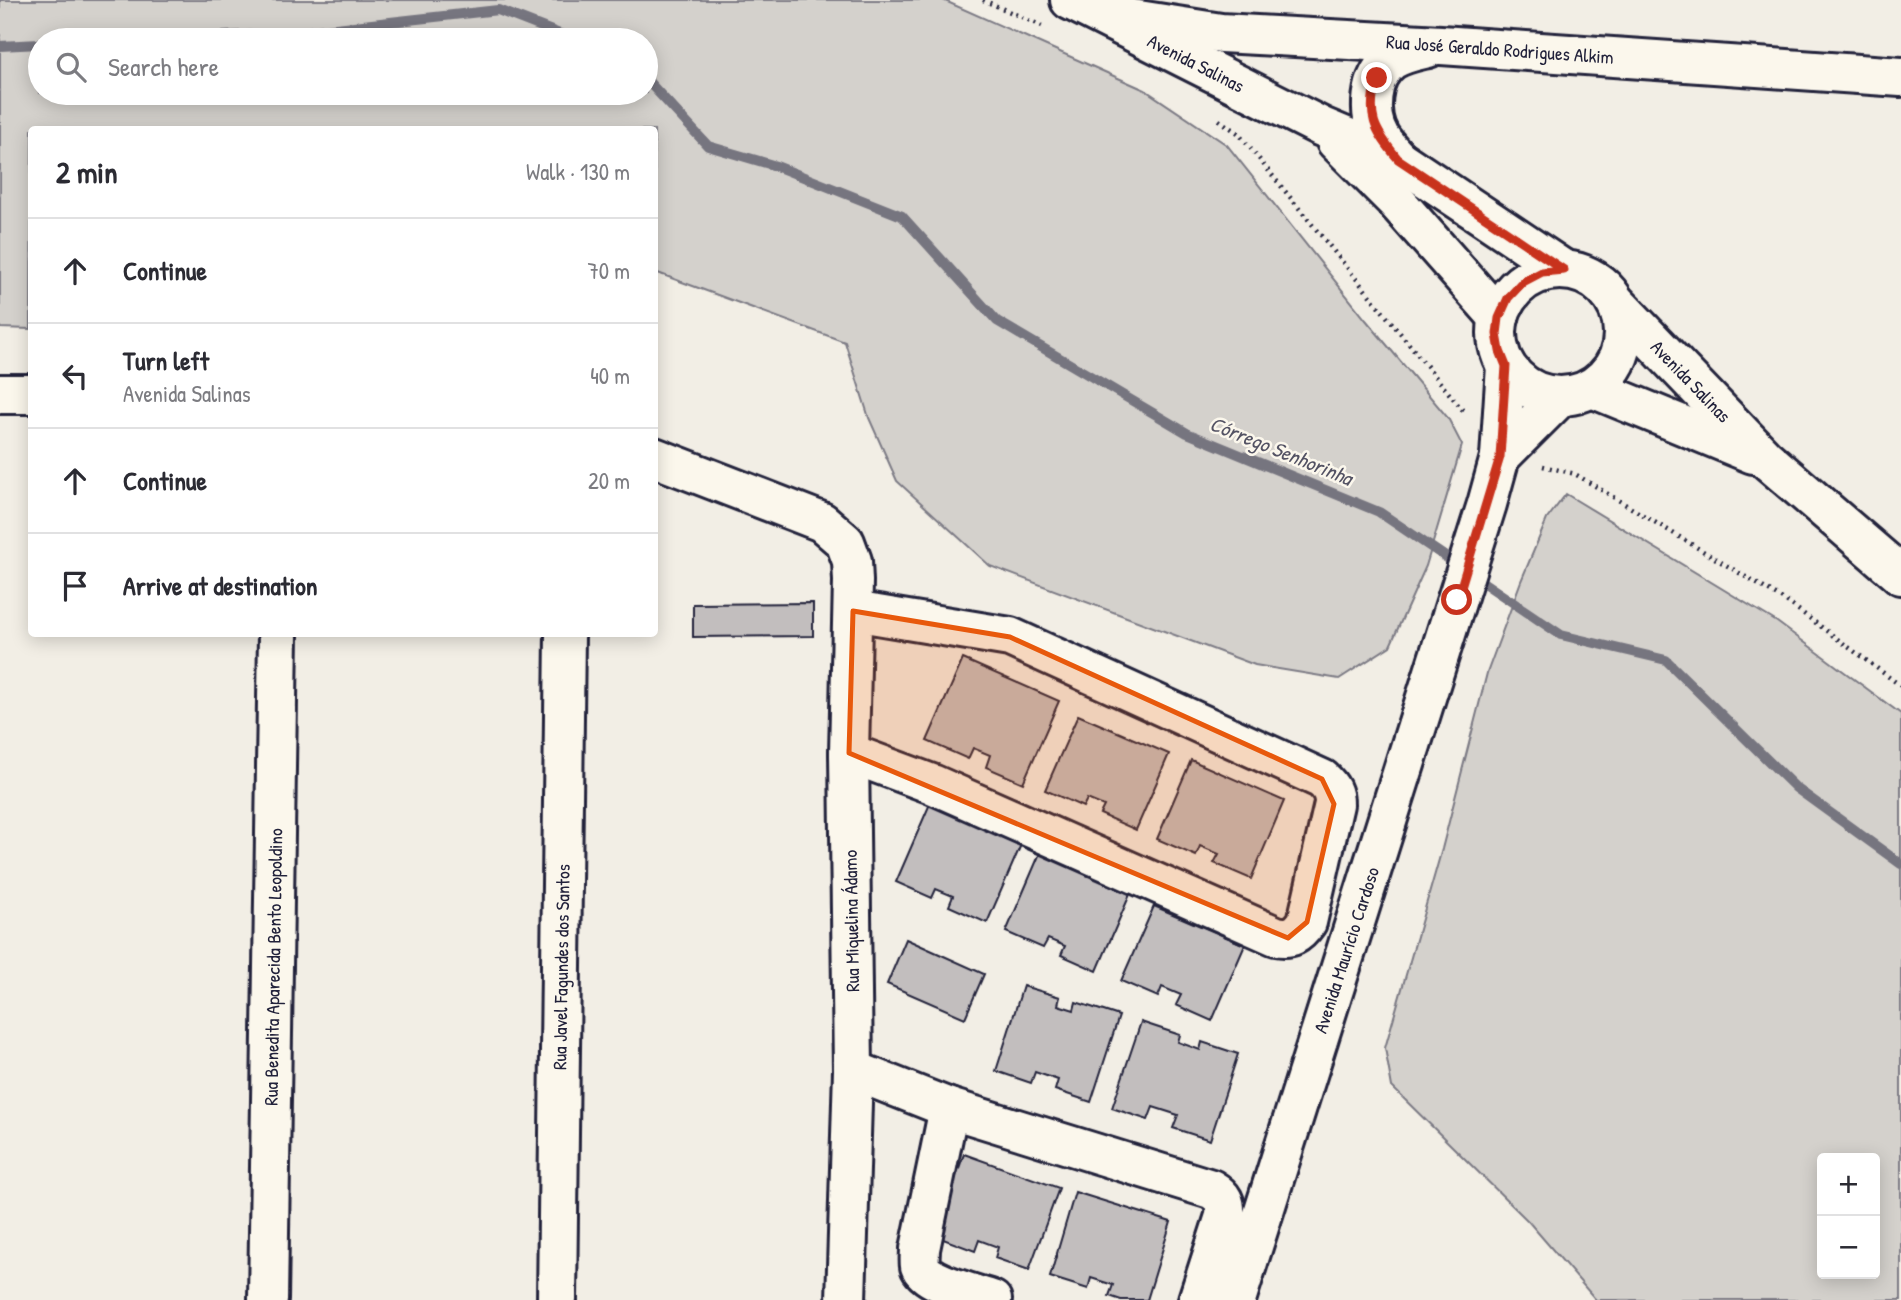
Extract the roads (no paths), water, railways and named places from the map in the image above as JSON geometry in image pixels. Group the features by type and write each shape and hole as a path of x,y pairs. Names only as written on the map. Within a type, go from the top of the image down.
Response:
{"street":[{"name":"Rua José Geraldo Rodrigues Alkim","path":"1074,15 1221,33 1441,45 1901,77"},
{"name":"Avenida Salinas","path":"1074,15 1398,159 1564,270"},
{"path":"1398,159 1380,137 1373,118 1372,97 1377,78 1389,62 1405,53 1441,45"},
{"name":"Avenida Salinas","path":"1322,127 1395,200 1499,318"},
{"path":"1500,457 1576,393 1607,376 1618,360 1623,342 1623,323 1617,304 1608,291 1580,272 1542,272 1523,282 1508,298 1499,318 1497,334 1500,351 1506,366 1529,388 1539,393 1576,393"},
{"name":"Avenida Salinas","path":"1617,304 1765,458 1901,575"},
{"name":"Avenida Maurício Cardoso","path":"1236,1300 1487,504 1500,457 1506,366"},
{"name":"Avenida Salinas","path":"1576,393 1765,458"},
{"path":"0,394 28,394"},
{"name":"Rua Miquelina Ádamo","path":"658,459 822,522 845,542 852,561 849,753 853,1070 846,1300"},
{"path":"849,753 932,784 1276,936 1289,938 1300,933 1307,922 1334,804 1334,794 1322,779 1010,637 853,611"},
{"name":"Rua Benedita Aparecida Bento Leopoldino","path":"268,1300 278,637"},
{"name":"Rua Javel Fagundes dos Santos","path":"557,1300 565,637"},
{"path":"853,1070 949,1108 1211,1189 1221,1195 1226,1205 1225,1216 1198,1300"},
{"path":"949,1108 920,1249 920,1268 926,1276 936,1281 992,1300"}],"waterway":[{"name":"Córrego Senhorinha","path":"336,28 498,10 544,28"},
{"name":"Córrego Senhorinha","path":"0,46 28,45"},
{"name":"Córrego Senhorinha","path":"658,92 708,146 776,166 902,216 997,321 1187,433 1379,512 1561,635 1666,660 1796,788 1901,864"}]}
